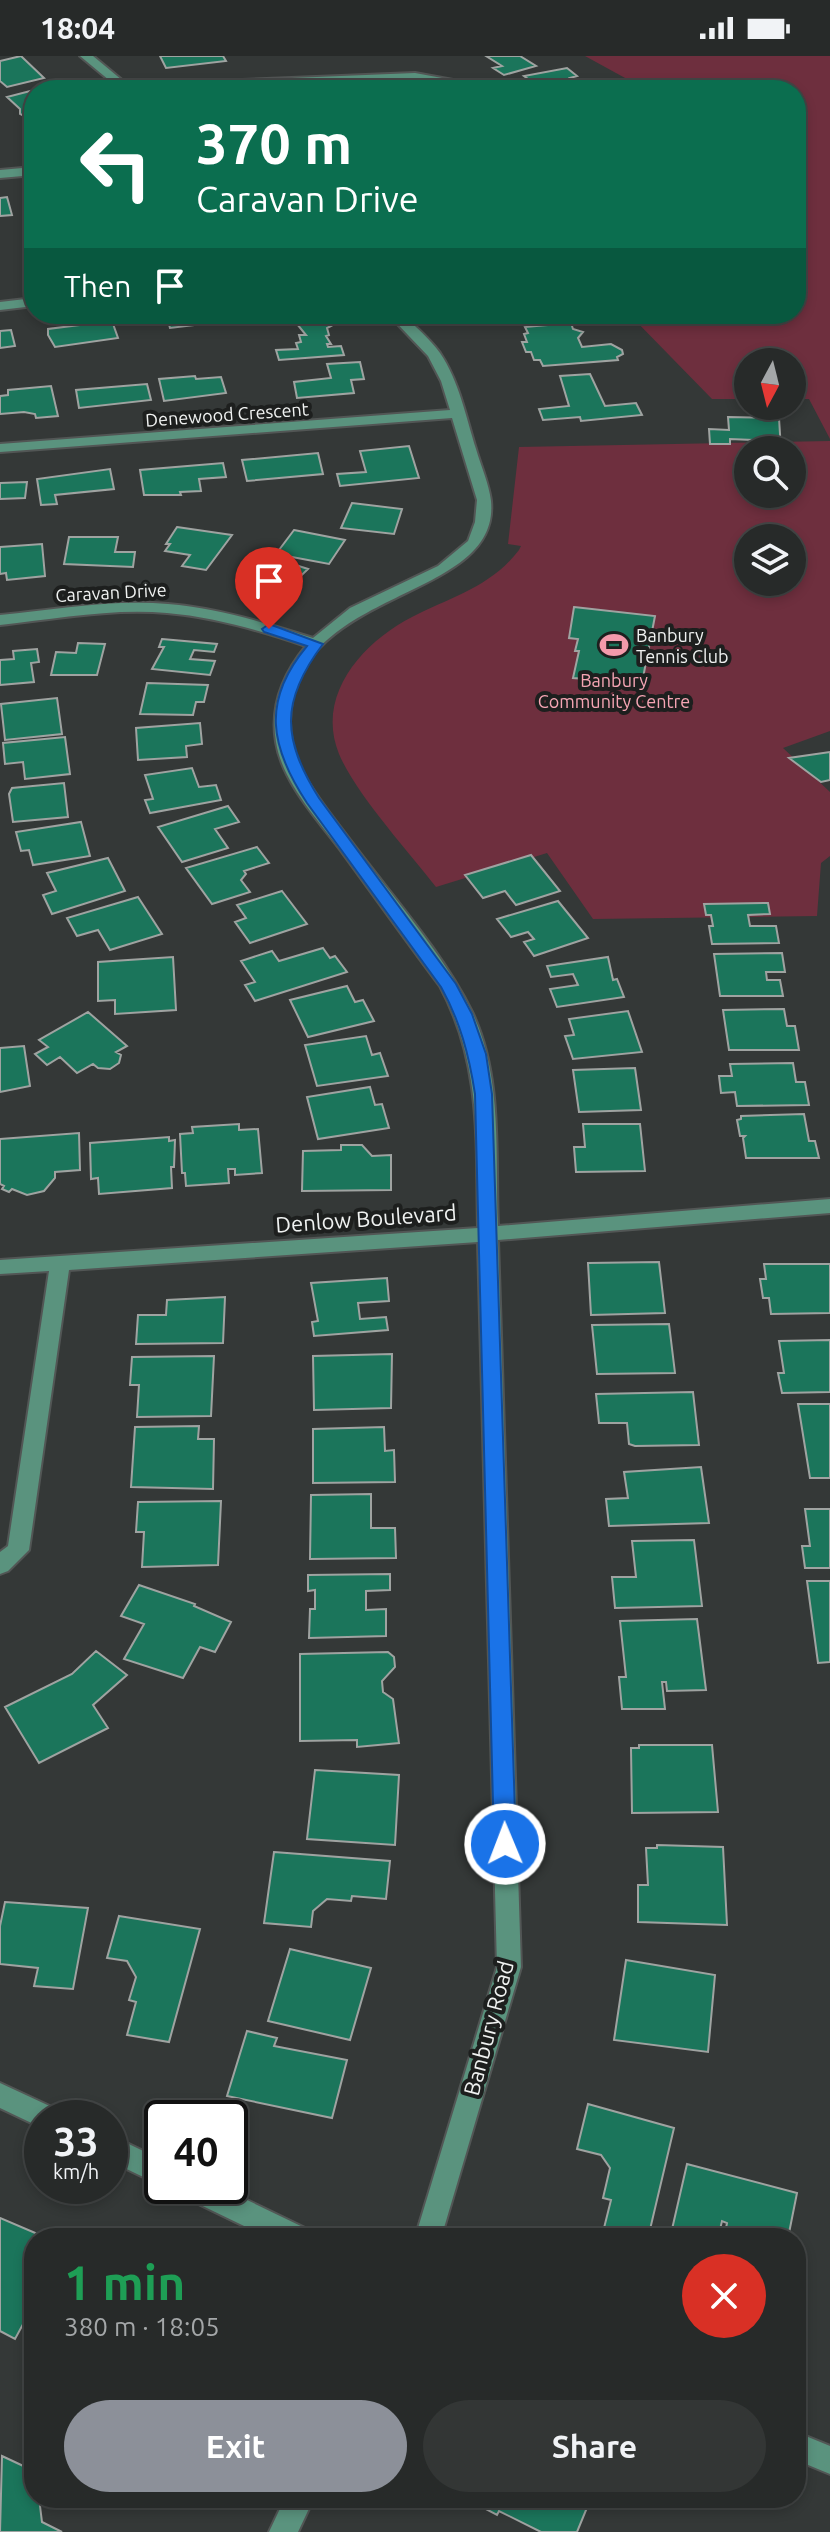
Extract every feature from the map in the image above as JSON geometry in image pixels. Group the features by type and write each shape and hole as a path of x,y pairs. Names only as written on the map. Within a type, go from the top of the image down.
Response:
{"street":[{"path":"86,56 116,80"},
{"path":"316,80 415,76 438,80"},
{"path":"0,174 24,172"},
{"path":"0,306 24,303"},
{"name":"Banbury Road","path":"405,324 434,354 448,381 484,500 484,518 474,543 448,565 371,602 337,624 316,644 300,663 287,694 283,720 284,745 295,772 312,800 432,961 464,1014 477,1054 484,1094 509,1967 431,2228"},
{"name":"Denewood Crescent","path":"0,448 457,414"},
{"name":"Caravan Drive","path":"0,620 126,608 163,608 234,618 316,644"},
{"name":"Denlow Boulevard","path":"0,1267 488,1234 830,1206"},
{"path":"0,1565 18,1550 60,1263"},
{"path":"0,2095 24,2107"},
{"path":"227,2204 277,2228"},
{"path":"806,2450 830,2460"},
{"path":"283,2532 295,2508"}],"green space":[{"path":"585,56 830,56 830,439 809,399 806,399 806,348 734,348 734,399 712,399 639,324 806,324 806,80 629,80"},
{"name":"Banbury Community Centre","path":"806,441 830,441 830,731 783,748 830,792 830,856 821,863 817,916 593,919 547,853 436,887 383,822 347,770 333,732 333,711 348,673 361,656 394,628 496,573 521,546 508,544 519,447 734,443 734,508 806,508"}],"building":[{"path":"21,56 44,78 24,80 24,83 7,87 0,81 0,61"},
{"path":"160,56 223,56 226,61 166,68"},
{"path":"486,56 520,56 536,66 504,75 493,68 502,66"},
{"path":"567,68 577,76 570,78 572,80 529,80 524,76"},
{"path":"24,93 24,116 20,114 20,109 7,97"},
{"path":"7,197 12,215 0,216 0,198"},
{"path":"113,324 118,338 55,347 48,329"},
{"path":"169,324 204,324 170,328"},
{"path":"297,324 329,324 331,326 327,328 329,335 326,336 331,344 327,344 328,347 341,346 344,355 279,360 276,350 298,349 296,343 301,342 299,335 306,335"},
{"path":"571,324 573,329 583,332 578,338 582,347 611,344 622,350 623,354 617,357 618,360 543,366 540,360 534,360 531,352 526,352 522,342 527,342 525,327"},
{"path":"11,330 15,346 0,348 0,331"},
{"path":"360,362 364,379 351,380 354,393 297,398 294,382 331,378 327,364"},
{"path":"590,374 605,406 636,403 642,415 581,421 580,417 543,420 539,409 569,406 560,376"},
{"path":"195,376 196,379 221,377 226,393 164,401 159,379"},
{"path":"147,384 151,400 79,408 76,390"},
{"path":"51,386 58,416 36,418 35,414 24,412 0,414 0,396 8,395 8,390"},
{"path":"728,417 734,417 734,420 779,420 780,436 734,436 730,444 710,444 709,429 729,430"},
{"path":"409,446 419,478 340,486 337,474 366,472 360,451"},
{"path":"318,453 323,474 247,481 242,460"},
{"path":"223,463 226,477 199,479 201,491 180,492 181,495 144,495 140,470"},
{"path":"110,469 114,489 55,495 57,504 41,505 37,479"},
{"path":"27,482 25,498 0,499 0,483"},
{"path":"352,503 402,509 394,534 341,528"},
{"path":"177,527 232,535 206,570 182,566 190,555 165,551"},
{"path":"294,530 345,540 329,564 276,554"},
{"path":"69,537 118,537 115,552 135,552 133,567 64,564"},
{"path":"42,544 45,576 7,580 6,573 0,574 0,547"},
{"path":"264,555 308,569 282,594 237,579"},
{"name":"Banbury Tennis Club","path":"574,607 655,616 642,683 573,678 579,651 575,651 578,639 569,638"},
{"path":"162,639 217,644 214,652 194,650 190,659 215,661 210,675 152,669 164,647 159,647"},
{"path":"78,643 105,644 97,675 51,675 56,652 76,653"},
{"path":"37,649 39,662 31,663 34,682 0,685 0,660 14,659 13,651"},
{"path":"147,683 208,685 204,702 196,702 193,715 140,714"},
{"path":"57,698 62,734 5,740 1,704"},
{"path":"200,723 202,744 186,746 187,757 138,760 136,728"},
{"path":"65,737 70,774 25,779 23,762 5,764 3,743"},
{"path":"830,752 830,780 821,782 789,758"},
{"path":"192,768 199,787 216,785 221,800 150,813 145,800 153,799 145,775"},
{"path":"64,783 68,817 13,822 9,794 12,788"},
{"path":"228,806 239,822 215,829 228,848 182,862 158,827"},
{"path":"81,822 90,856 33,865 29,850 21,851 16,832"},
{"path":"257,847 269,863 244,871 246,874 241,880 250,892 212,904 186,868"},
{"path":"531,855 560,891 516,905 505,891 483,898 465,875"},
{"path":"108,858 125,891 52,914 43,895 56,891 47,873"},
{"path":"282,891 307,924 250,943 235,922 246,918 237,905"},
{"path":"138,897 162,934 110,950 98,930 77,936 67,918"},
{"path":"558,901 588,938 534,956 524,942 534,939 528,932 511,937 497,919"},
{"path":"768,903 770,914 748,915 750,926 776,926 779,943 712,944 711,915 706,915 704,904"},
{"path":"323,948 330,958 335,956 347,972 255,1001 245,985 255,982 241,961 272,951 279,961"},
{"path":"782,953 785,972 766,972 767,980 780,980 783,996 720,996 714,954"},
{"path":"173,957 176,1010 115,1014 115,1000 98,1001 98,962"},
{"path":"608,957 613,980 617,979 624,997 557,1007 550,989 578,985 573,974 551,977 547,966"},
{"path":"347,986 355,1002 363,1000 374,1021 308,1037 290,1000"},
{"path":"784,1009 787,1026 795,1026 799,1050 729,1050 723,1010"},
{"path":"628,1011 642,1052 573,1059 565,1036 574,1035 569,1019"},
{"path":"88,1012 127,1046 116,1052 121,1055 119,1063 110,1069 98,1068 93,1064 77,1073 60,1057 47,1065 35,1054 48,1047 39,1040"},
{"path":"366,1036 372,1055 380,1053 388,1076 317,1086 305,1045"},
{"path":"24,1046 30,1086 0,1092 0,1048"},
{"path":"793,1063 796,1082 805,1082 809,1105 737,1106 735,1092 721,1093 719,1076 732,1076 730,1064"},
{"path":"635,1068 641,1110 579,1112 573,1070"},
{"path":"370,1087 375,1105 382,1104 389,1128 318,1139 307,1097"},
{"path":"804,1114 809,1141 815,1141 819,1158 746,1158 745,1136 740,1136 737,1120 741,1116"},
{"path":"239,1124 239,1130 258,1129 262,1173 235,1175 235,1169 228,1169 229,1183 186,1186 185,1173 182,1173 180,1134 193,1133 192,1127"},
{"path":"583,1124 640,1124 645,1171 576,1172 574,1147 585,1147"},
{"path":"79,1133 80,1170 55,1172 55,1178 44,1191 27,1195 2,1189 0,1139"},
{"path":"169,1137 169,1141 175,1140 172,1188 99,1194 98,1178 91,1179 90,1143"},
{"path":"341,1145 362,1145 372,1156 391,1155 391,1190 302,1191 303,1151 341,1150"},
{"path":"659,1262 665,1313 591,1315 588,1263"},
{"path":"764,1264 830,1264 830,1313 771,1314 769,1298 763,1298 760,1279 766,1279"},
{"path":"387,1278 389,1301 358,1303 360,1319 386,1317 388,1330 314,1336 312,1322 318,1321 311,1283"},
{"path":"225,1297 223,1343 136,1344 138,1315 166,1315 167,1300"},
{"path":"669,1324 675,1373 597,1374 592,1325"},
{"path":"830,1340 830,1392 782,1393 778,1373 784,1373 779,1341"},
{"path":"392,1354 391,1408 314,1410 313,1356"},
{"path":"214,1356 211,1416 137,1417 139,1385 130,1385 132,1357"},
{"path":"693,1392 699,1445 635,1446 629,1444 627,1423 599,1423 596,1394"},
{"path":"798,1404 830,1404 830,1478 810,1478"},
{"path":"199,1426 198,1439 214,1439 213,1489 131,1487 135,1427"},
{"path":"384,1427 385,1451 394,1450 395,1482 313,1483 313,1429"},
{"path":"701,1467 709,1523 609,1526 606,1499 628,1498 624,1472"},
{"path":"371,1494 371,1528 395,1528 396,1558 310,1559 311,1495"},
{"path":"221,1501 218,1565 142,1567 144,1532 136,1532 138,1502"},
{"path":"805,1509 830,1509 830,1568 805,1568 802,1546 810,1546"},
{"path":"694,1540 702,1606 615,1608 612,1577 636,1577 632,1541"},
{"path":"390,1574 390,1590 366,1591 366,1610 386,1609 386,1636 309,1638 310,1609 315,1609 315,1590 308,1591 308,1575"},
{"path":"807,1581 830,1581 830,1662 818,1663"},
{"path":"139,1585 195,1604 231,1622 215,1652 200,1647 183,1678 124,1659 144,1624 121,1616"},
{"path":"697,1619 706,1690 667,1691 666,1682 662,1682 665,1709 622,1709 619,1677 626,1677 620,1621"},
{"path":"96,1651 127,1675 93,1705 108,1728 39,1763 5,1707 72,1674"},
{"path":"388,1652 394,1657 395,1667 382,1681 383,1692 393,1699 399,1743 357,1747 357,1740 300,1741 300,1654"},
{"path":"639,1745 712,1745 718,1812 632,1813 631,1748 639,1748"},
{"path":"315,1770 399,1775 395,1845 307,1839"},
{"path":"657,1845 723,1847 727,1925 638,1922 638,1885 648,1885 646,1848 657,1848"},
{"path":"274,1852 390,1861 386,1899 352,1896 351,1901 327,1899 313,1911 311,1927 264,1923"},
{"path":"5,1902 88,1908 73,1989 34,1986 38,1968 0,1964 0,1926"},
{"path":"119,1916 200,1929 169,2042 127,2035 136,2002 129,2000 136,1977 127,1961 107,1958"},
{"path":"290,1949 371,1968 350,2040 268,2021"},
{"path":"626,1960 715,1975 708,2052 614,2040"},
{"path":"247,2031 277,2038 274,2046 347,2060 332,2118 227,2096"},
{"path":"588,2104 674,2128 650,2228 604,2228 611,2200 603,2198 610,2168 601,2155 577,2149"},
{"path":"687,2164 797,2193 790,2228 726,2228 727,2223 722,2221 720,2228 672,2228"},
{"path":"0,2218 24,2228 24,2322 15,2339 0,2331"},
{"path":"2,2456 24,2466 24,2508 40,2508 42,2522 62,2532 0,2532"},
{"path":"484,2508 587,2508 577,2532 541,2532 499,2511 497,2515"}],"place":[{"name":"Banbury Tennis Club","path":"614,645"}],"route":[{"path":"269,629 316,644 300,663 287,694 283,720 284,745 295,772 312,800 448,984 464,1014 477,1054 484,1094 505,1844"}]}
